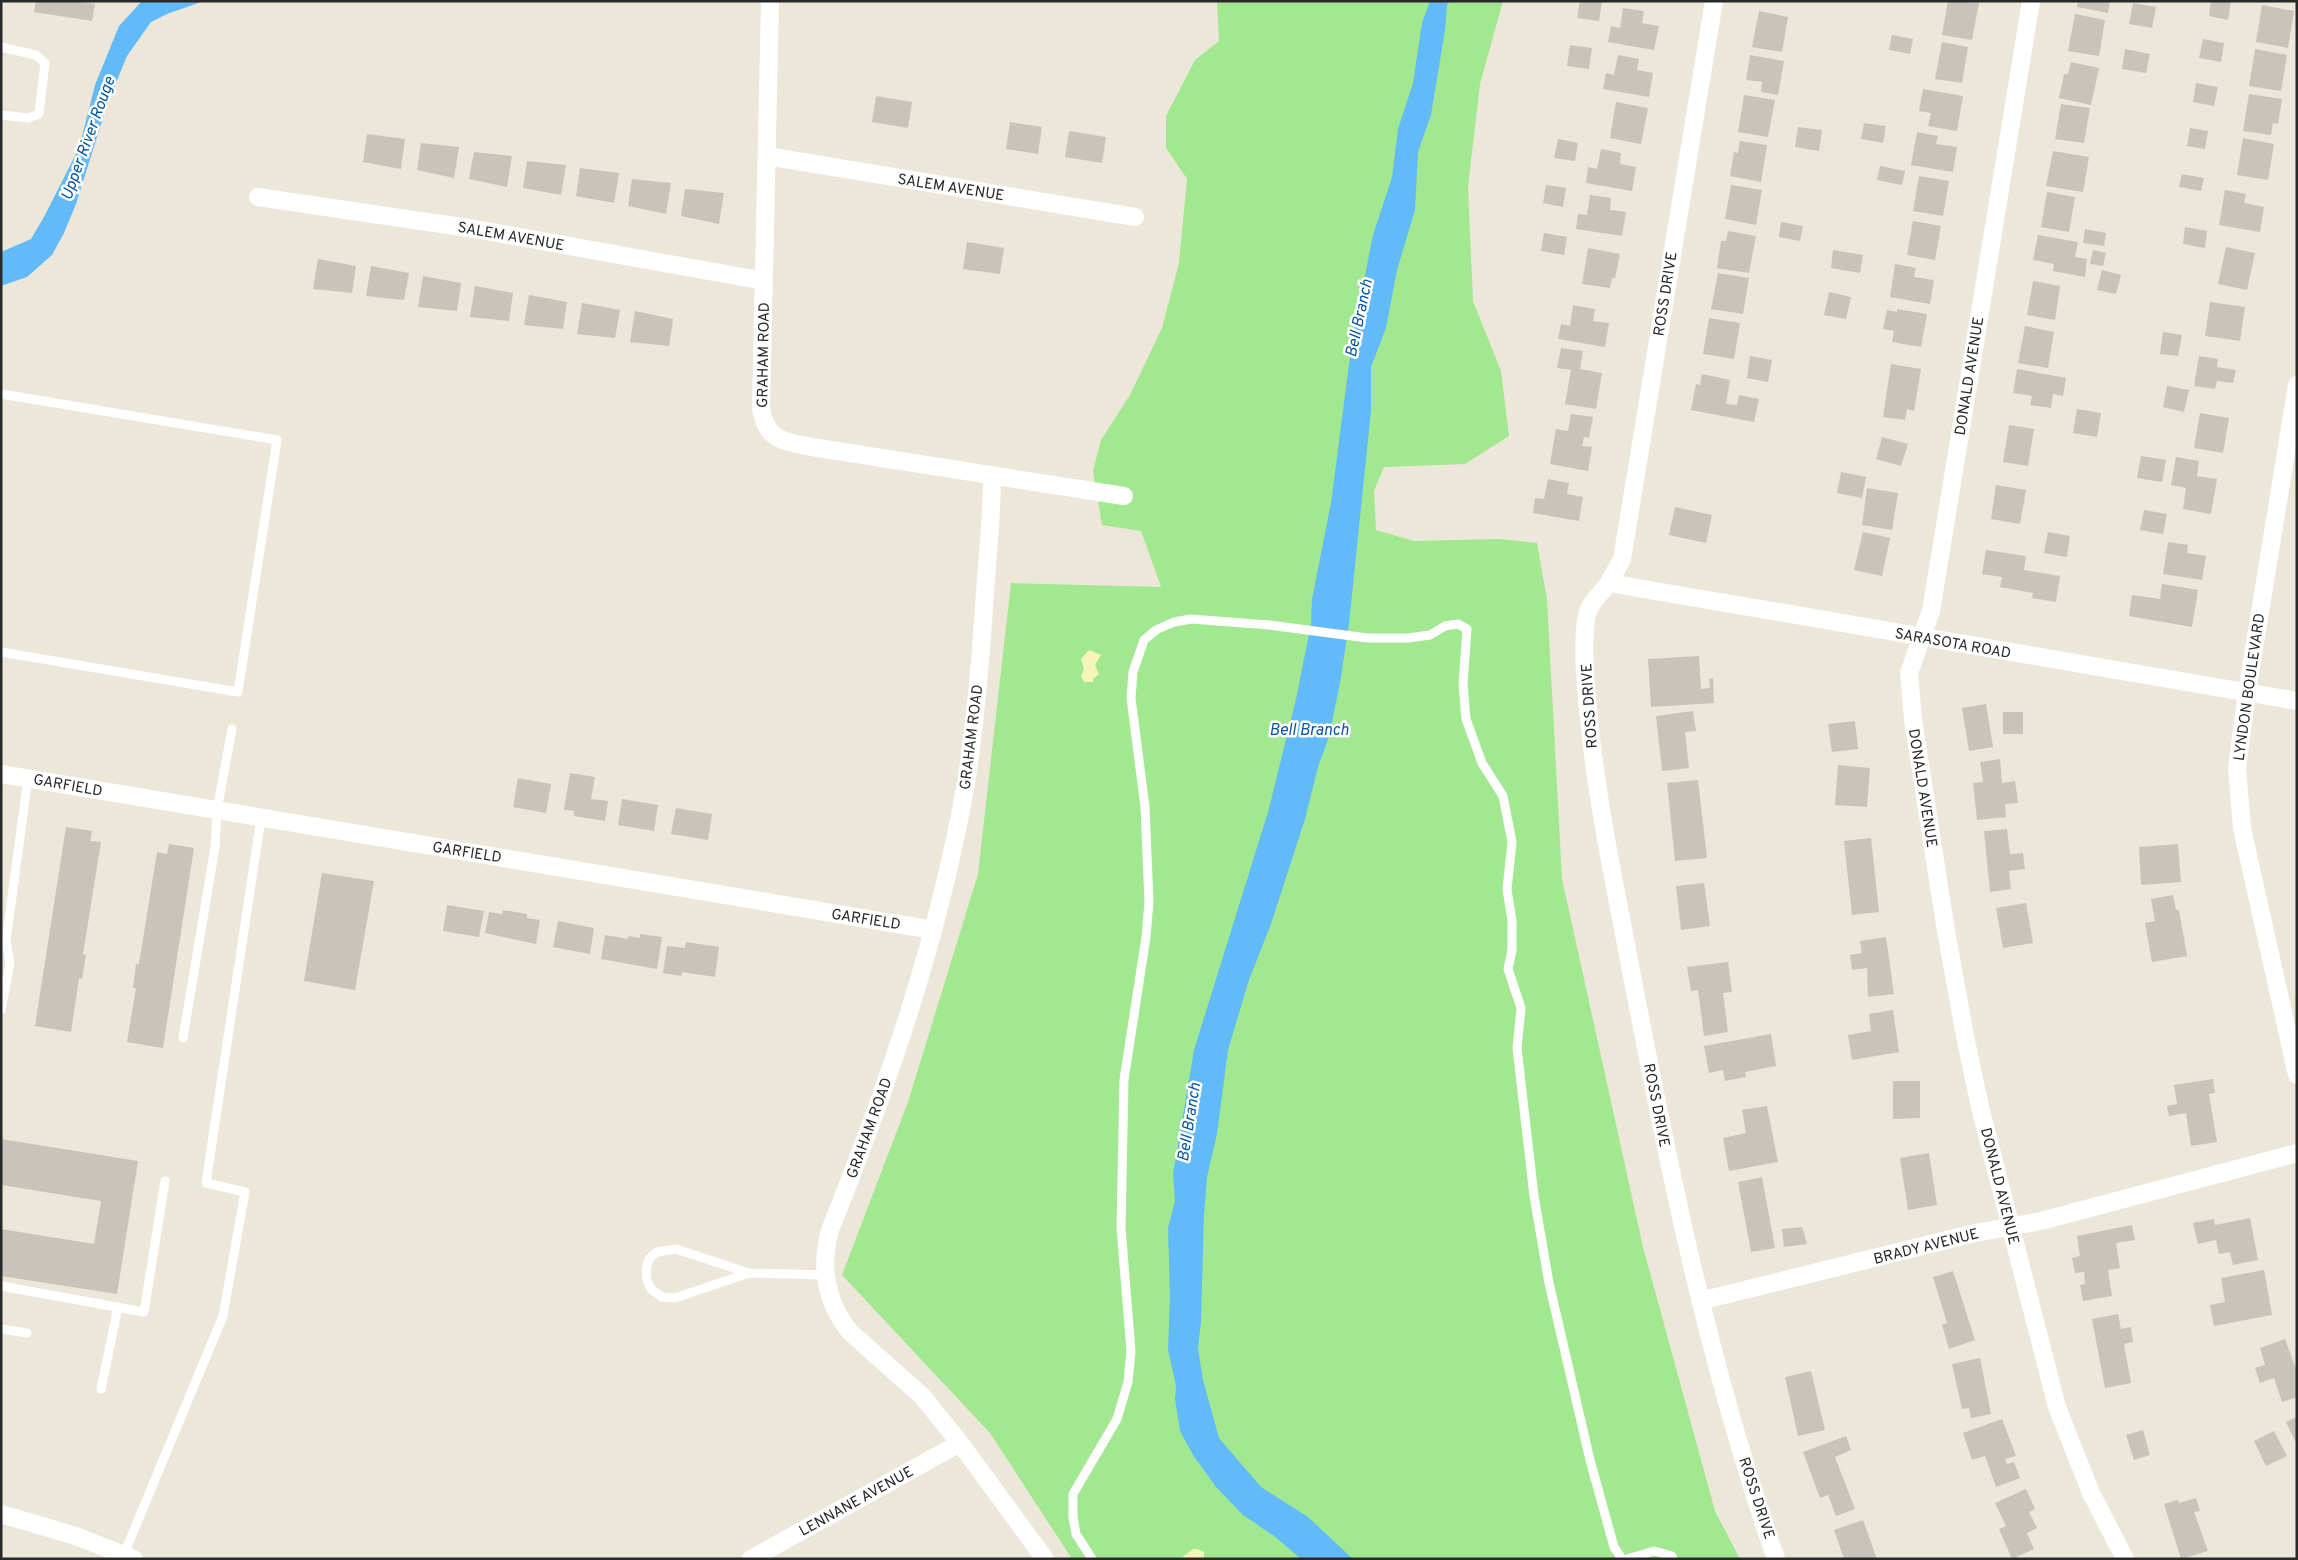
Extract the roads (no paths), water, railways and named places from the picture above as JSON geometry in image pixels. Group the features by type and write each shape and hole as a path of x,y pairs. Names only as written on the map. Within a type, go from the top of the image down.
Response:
{"street":[{"name":"GRAHAM ROAD","path":"770,1 761,408 763,423 771,434 782,440 812,447 992,475 982,638 974,728 958,820 933,930 886,1086 830,1230 826,1245 825,1275 834,1309 850,1332 922,1396 960,1443 1045,1559"},
{"name":"ROSS DRIVE","path":"1714,1 1622,558 1609,583 1591,602 1586,619 1586,685 1593,757 1607,846 1659,1120 1700,1301 1756,1500 1776,1559"},
{"name":"DONALD AVENUE","path":"2031,1 1931,611 1920,637 1909,673 1918,759 1965,1036 1980,1107 2057,1407 2091,1493 2125,1559"},
{"name":"SALEM AVENUE","path":"767,156 1136,217"},
{"name":"SALEM AVENUE","path":"258,197 475,229 764,280"},
{"name":"LYNDON BOULEVARD","path":"2296,395 2247,692 2238,768 2242,828 2297,1075"},
{"path":"992,475 1124,496"},
{"name":"SARASOTA ROAD","path":"1609,583 2297,701"},
{"name":"GARFIELD","path":"1,774 933,930"},
{"name":"BRADY AVENUE","path":"1700,1301 1975,1233 2041,1220 2297,1152"},
{"name":"LENNANE AVENUE","path":"751,1559 960,1443"},
{"path":"1,1514 49,1527 129,1557"}],"lane":[{"path":"1,47 36,55 45,63 39,114 28,118 1,115"},
{"path":"1,394 277,440 238,692 1,652"},
{"path":"1092,1559 1076,1534 1073,1516 1074,1494 1117,1419 1128,1382 1131,1351 1120,1228 1124,1080 1146,937 1149,902 1145,807 1131,698 1133,672 1144,640 1156,630 1174,622 1191,619 1366,638 1430,636 1445,626 1458,624 1467,629 1463,684 1466,718 1482,763 1503,796 1512,842 1507,889 1512,921 1512,950 1508,969 1521,1008 1517,1048 1539,1225 1549,1282 1590,1460 1614,1547 1622,1559"},
{"path":"183,1038 214,847 217,810 232,729"},
{"path":"1,1010 6,941 28,778"},
{"path":"129,1557 224,1316 245,1192 206,1183 261,818"},
{"path":"1,1286 144,1312 165,1181"},
{"path":"749,1273 675,1298 662,1297 651,1289 647,1281 646,1270 648,1259 657,1252 676,1249 691,1252 749,1273 825,1275"},
{"path":"101,1389 118,1307"},
{"path":"1,1329 27,1333"},
{"path":"1627,1559 1654,1551 1672,1556 1673,1559"}],"water":[{"name":"Upper River Rouge","path":"142,1 204,1 167,14 151,22 127,56 107,105 76,204 52,255 27,277 1,286 1,252 31,239 45,215 79,148 95,85 119,26"},
{"name":"Bell Branch","path":"1430,1 1450,1 1447,5 1445,30 1431,115 1418,152 1415,210 1397,270 1386,328 1371,367 1371,411 1349,624 1340,683 1329,737 1318,767 1305,819 1271,924 1249,980 1228,1050 1217,1134 1207,1177 1201,1322 1198,1348 1203,1380 1219,1438 1261,1487 1308,1517 1353,1559 1301,1559 1274,1536 1243,1515 1216,1487 1193,1455 1180,1431 1175,1399 1176,1386 1168,1350 1170,1296 1168,1228 1175,1201 1173,1174 1194,1050 1268,812 1296,699 1311,624 1312,599 1331,503 1352,341 1373,235 1392,177 1398,129 1413,83 1422,23"}]}
